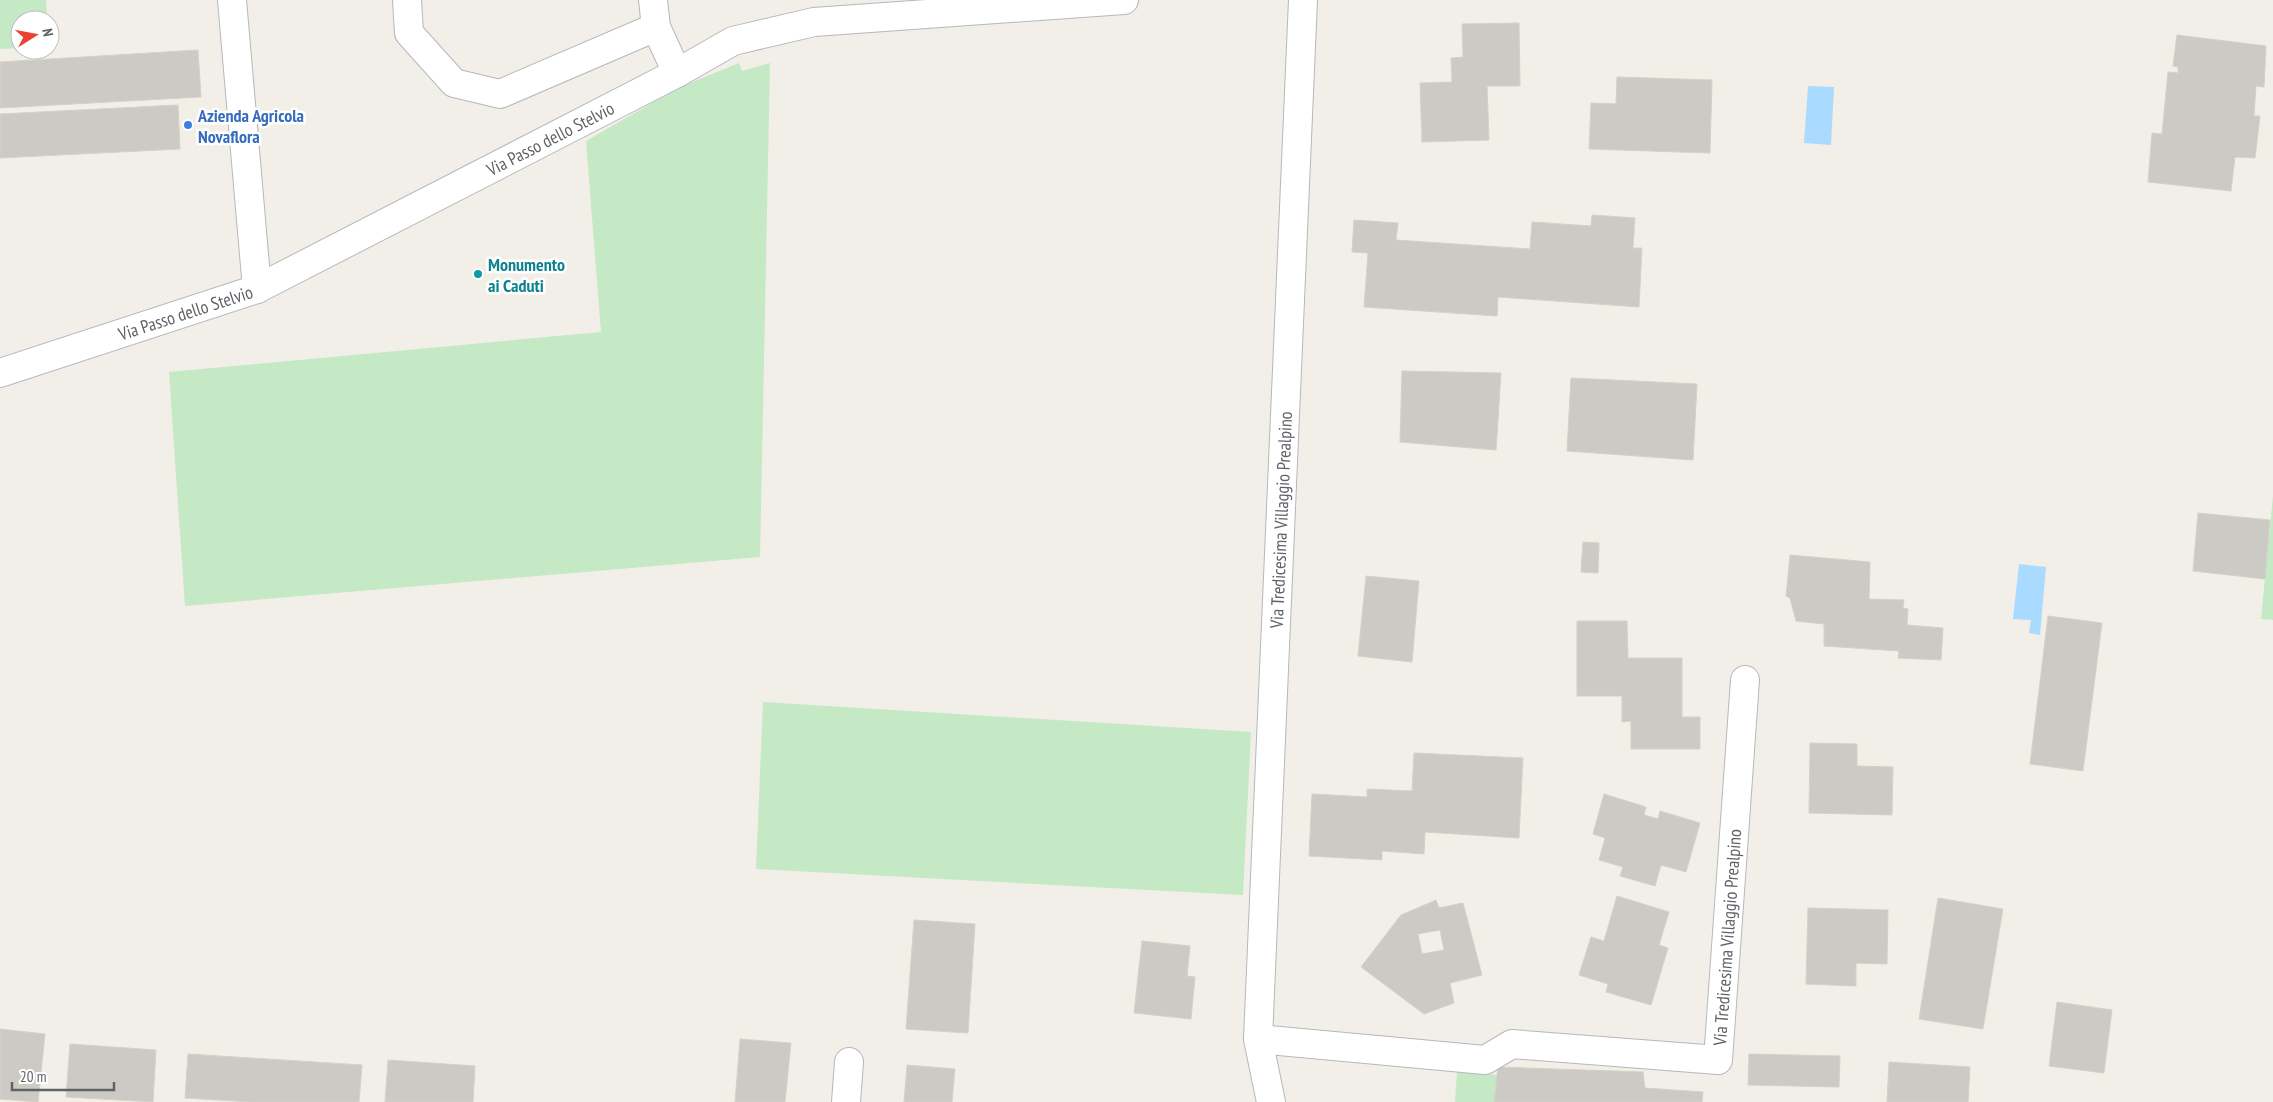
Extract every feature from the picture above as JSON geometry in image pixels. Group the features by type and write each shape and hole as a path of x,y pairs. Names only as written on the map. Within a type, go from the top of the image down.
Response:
{"street":[{"path":"232,0 257,290"},
{"path":"407,0 409,33 454,83 500,94 656,27"},
{"path":"653,0 656,27 678,73"},
{"name":"Via Passo dello Stelvio","path":"0,373 257,290 678,73 733,42 825,11 1124,0"},
{"name":"Via Tredicesima Villaggio Prealpino","path":"1270,1102 1258,1039 1303,0"},
{"name":"Via Tredicesima Villaggio Prealpino","path":"1258,1039 1485,1060 1512,1044 1718,1060 1745,680"},
{"path":"846,1102 849,1062"}],"green space":[{"path":"0,0 46,0 46,10 10,10 10,48 0,49"},
{"path":"739,63 742,71 770,63 760,557 185,606 169,372 601,332 586,141 680,87"},
{"path":"2273,496 2273,620 2261,619"},
{"path":"763,702 1251,732 1243,895 756,869"},
{"path":"1457,1071 1689,1094 1689,1102 1455,1102"}],"water":[{"path":"1808,86 1834,87 1831,145 1804,143"},
{"path":"2019,564 2046,567 2040,635 2029,633 2031,620 2013,619"}],"building":[{"path":"1519,23 1520,86 1487,86 1489,140 1422,142 1420,83 1452,82 1451,58 1463,57 1462,24"},
{"path":"2177,35 2266,46 2264,87 2256,86 2254,116 2260,116 2255,158 2235,157 2231,191 2148,182 2152,133 2162,134 2168,72 2178,73 2178,67 2173,66"},
{"path":"198,50 201,97 0,108 0,62 60,60 60,58"},
{"path":"1617,77 1712,80 1710,153 1589,149 1591,103 1616,104"},
{"path":"178,105 180,149 0,158 0,114"},
{"path":"1592,215 1635,218 1633,248 1642,248 1639,307 1498,297 1497,316 1364,307 1368,253 1352,252 1354,220 1398,223 1396,240 1530,249 1532,222 1591,226"},
{"path":"1402,371 1501,373 1496,450 1400,442"},
{"path":"1571,378 1697,384 1693,460 1567,451"},
{"path":"2198,513 2270,520 2265,579 2193,571"},
{"path":"1583,542 1599,543 1598,573 1581,572"},
{"path":"1790,555 1870,562 1869,599 1904,600 1903,608 1908,609 1907,625 1943,628 1941,660 1898,658 1899,651 1824,646 1824,624 1796,621 1790,598 1786,596"},
{"path":"1366,576 1419,581 1412,662 1358,656"},
{"path":"2048,616 2102,623 2083,771 2030,764"},
{"path":"1577,621 1627,621 1628,658 1682,658 1682,717 1700,717 1700,749 1631,749 1631,721 1622,722 1622,696 1577,696"},
{"path":"1810,743 1857,744 1857,766 1893,767 1892,815 1809,813"},
{"path":"1414,753 1523,758 1519,838 1425,832 1424,854 1382,851 1382,860 1309,856 1312,794 1367,797 1367,789 1412,791"},
{"path":"1604,794 1646,807 1644,815 1658,819 1660,811 1700,823 1686,872 1661,865 1655,886 1620,876 1623,867 1599,860 1605,838 1593,834"},
{"path":"1617,896 1669,912 1659,945 1668,948 1651,1005 1606,992 1608,984 1579,975 1591,937 1604,941"},
{"path":"1938,898 2003,909 1983,1029 1919,1019"},
{"path":"1436,900 1439,908 1463,903 1482,975 1450,983 1454,1003 1424,1014 1361,967 1401,915","holes":["1440,930 1444,950 1422,954 1418,934"]},
{"path":"1808,908 1888,910 1887,964 1856,963 1856,986 1806,984"},
{"path":"914,920 975,924 968,1033 906,1029"},
{"path":"1142,941 1190,946 1187,976 1195,977 1191,1019 1134,1013"},
{"path":"2057,1002 2112,1010 2104,1073 2049,1066"},
{"path":"0,1029 45,1034 38,1102 0,1099"},
{"path":"740,1039 791,1043 785,1102 735,1102"},
{"path":"70,1044 156,1050 153,1102 66,1097"},
{"path":"188,1054 362,1065 359,1102 251,1102 185,1098"},
{"path":"1749,1054 1840,1056 1839,1087 1748,1085"},
{"path":"388,1060 475,1066 473,1102 385,1102"},
{"path":"1889,1062 1970,1067 1968,1102 1887,1102"},
{"path":"907,1065 955,1069 952,1102 904,1102"},
{"path":"1498,1067 1643,1072 1645,1088 1703,1092 1702,1102 1494,1102"}],"place":[{"name":"Azienda Agricola Novaflora","path":"188,125"},
{"name":"Monumento ai Caduti","path":"478,274"}]}
